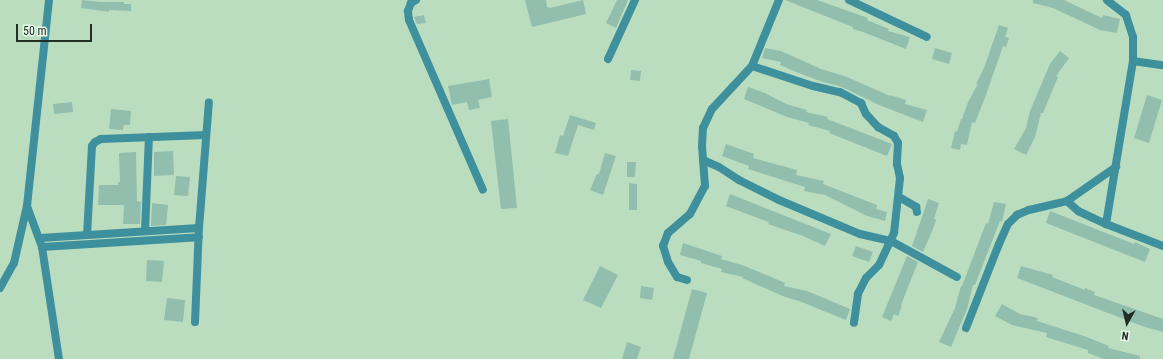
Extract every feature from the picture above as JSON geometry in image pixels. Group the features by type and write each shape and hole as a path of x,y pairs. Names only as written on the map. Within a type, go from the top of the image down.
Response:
{"street":[{"path":"0,288 14,263 27,206 49,0"},
{"path":"416,0 411,3 408,11 409,20 483,190"},
{"path":"608,59 635,0"},
{"path":"687,280 677,277 668,262 663,246 668,233 690,214 705,186 703,128 712,109 752,66 779,0"},
{"path":"849,0 927,37"},
{"path":"1106,0 1126,15 1133,37 1133,61 1106,224"},
{"path":"1133,61 1163,65"},
{"path":"752,66 813,86 840,92 861,103 866,114 878,127 894,136 898,144 897,164 900,178 894,233 879,265 866,278 858,294 854,323"},
{"path":"196,322 199,228 209,102"},
{"path":"87,235 92,146 95,142 102,139 206,135"},
{"path":"145,231 149,137"},
{"path":"703,160 719,167 738,180 779,200 860,234 891,241 957,277"},
{"path":"966,328 1008,224 1017,215 1023,212 1067,201 1116,167"},
{"path":"899,196 916,207 917,212"},
{"path":"1067,201 1078,211 1106,224 1163,246"},
{"path":"27,206 40,238 42,247 59,359"},
{"path":"40,238 199,228"},
{"path":"42,247 199,237"}],"building":[{"path":"82,0 124,2 124,4 131,4 131,11 109,10 109,12 81,8"},
{"path":"525,0 546,0 547,7 550,8 583,0 586,14 532,27"},
{"path":"617,0 628,0 616,28 606,23"},
{"path":"785,0 817,0 868,18 867,20 889,29 888,31 910,37 906,49 853,29 853,27"},
{"path":"1033,0 1064,0 1102,18 1103,15 1120,19 1117,33 1100,30 1053,8 1033,3"},
{"path":"424,15 426,23 417,24 414,17"},
{"path":"999,25 1008,28 1005,37 1009,38 1006,47 1003,46 975,123 972,122 967,145 961,144 960,150 951,148 955,131 957,132 968,102 978,84 976,84 984,68"},
{"path":"765,48 781,51 821,69 847,77 890,96 906,100 905,104 927,110 923,122 879,105 842,87 796,72 780,65 781,62 762,58"},
{"path":"935,48 952,53 949,64 932,59"},
{"path":"1060,51 1069,58 1056,76 1058,77 1043,113 1041,113 1035,137 1026,155 1014,149 1026,128 1030,111 1050,64"},
{"path":"631,70 641,71 640,81 630,80"},
{"path":"489,79 492,97 478,100 480,108 469,110 467,102 452,105 448,86"},
{"path":"748,87 765,93 786,104 807,110 806,112 828,117 827,119 892,144 887,156 829,133 830,131 808,125 809,123 787,117 744,99"},
{"path":"1147,95 1162,100 1149,143 1134,138"},
{"path":"72,102 73,112 54,114 53,104"},
{"path":"111,109 131,111 130,125 124,125 123,130 109,129"},
{"path":"570,115 596,123 594,130 578,125 568,156 555,153 560,135 563,136"},
{"path":"508,119 517,208 501,209 491,121"},
{"path":"726,144 754,154 753,158 797,170 796,175 824,181 823,184 877,205 876,209 887,212 885,221 867,216 825,195 804,191 805,187 748,169 749,166 722,156"},
{"path":"173,151 174,175 154,176 154,152"},
{"path":"136,152 137,201 141,202 140,224 123,224 124,205 98,205 99,185 118,185 118,182 120,182 119,153"},
{"path":"605,153 616,156 603,195 590,190 597,174 599,174"},
{"path":"627,162 636,162 635,177 627,177"},
{"path":"176,176 190,177 188,196 174,195"},
{"path":"629,183 637,184 637,210 629,210"},
{"path":"730,194 831,234 825,246 803,236 768,224 769,222 726,206"},
{"path":"928,199 939,203 934,219 936,220 923,252 912,246"},
{"path":"994,202 1006,204 1002,222 1000,221 975,285 973,285 967,309 951,347 939,342 955,308 961,286 986,223 988,224"},
{"path":"152,203 168,205 166,225 151,226"},
{"path":"1050,211 1134,244 1135,242 1150,249 1145,262 1046,223"},
{"path":"683,243 722,256 721,259 742,265 769,276 785,283 784,286 807,291 850,309 846,320 785,297 742,278 743,277 721,272 722,269 680,255"},
{"path":"856,246 873,252 869,262 852,256"},
{"path":"907,256 918,262 898,316 894,314 891,321 882,317"},
{"path":"147,260 164,261 162,282 146,281"},
{"path":"600,266 618,275 601,308 583,300"},
{"path":"1021,266 1053,275 1052,277 1085,290 1085,288 1095,292 1094,295 1163,319 1163,332 1142,326 1017,278"},
{"path":"641,286 654,288 652,300 640,298"},
{"path":"692,289 707,293 689,359 673,359"},
{"path":"167,298 185,300 183,322 164,320"},
{"path":"1002,304 1020,314 1038,318 1037,321 1084,336 1109,346 1108,348 1140,356 1140,359 1104,359 1088,353 1088,350 1046,337 1047,333 1012,325 995,316"},
{"path":"627,342 641,347 637,359 622,359"}]}
